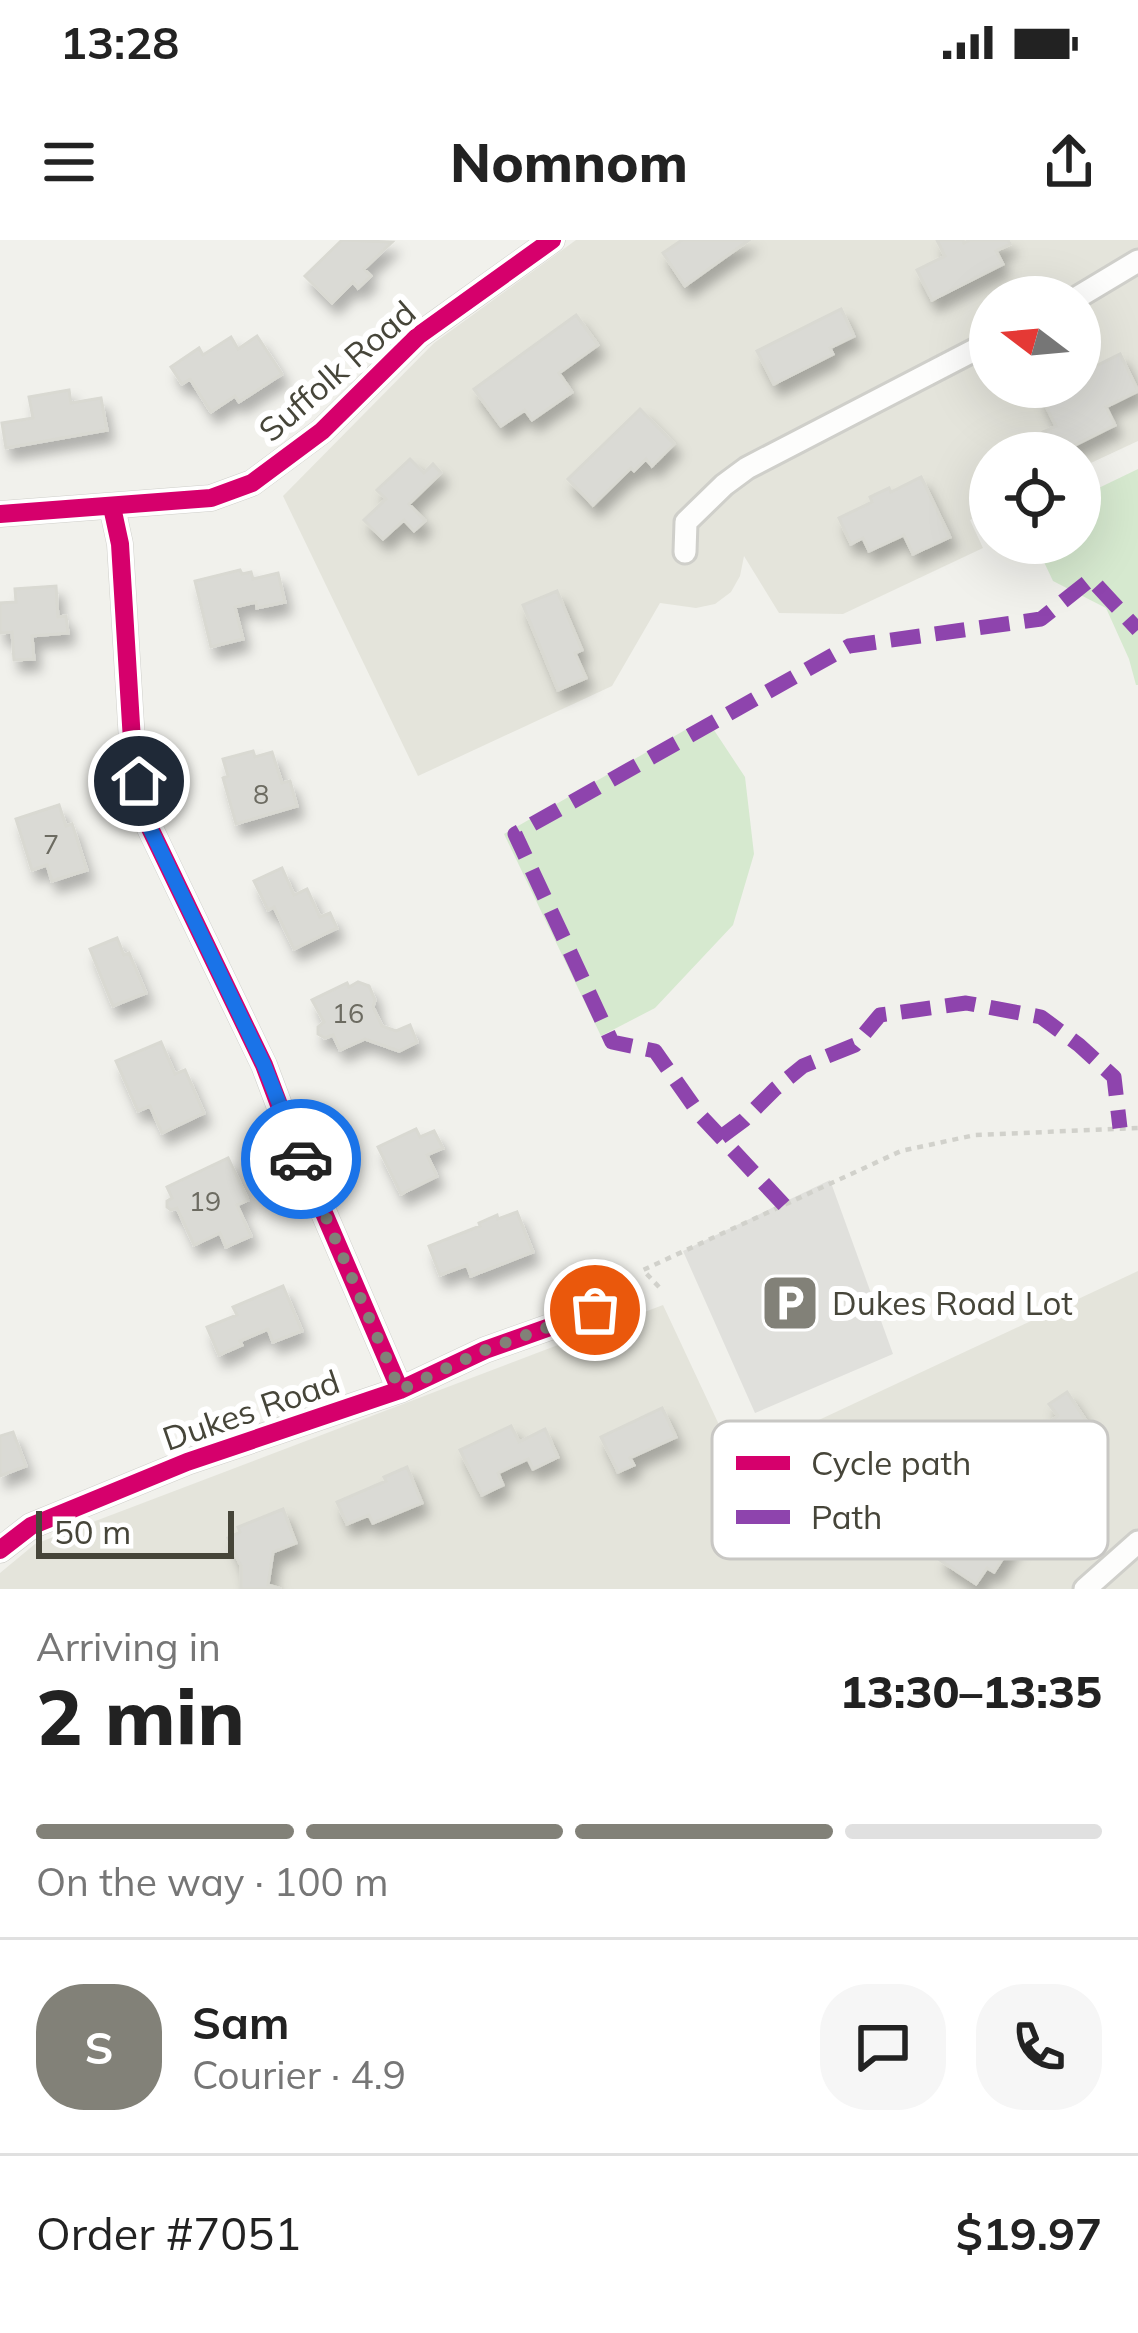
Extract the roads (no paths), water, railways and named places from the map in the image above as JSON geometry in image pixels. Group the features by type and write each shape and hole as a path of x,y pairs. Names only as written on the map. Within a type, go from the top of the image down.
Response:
{"street":[{"name":"Suffolk Road","path":"0,514 211,498 252,483 322,431 418,336 552,240"},
{"path":"1101,283 1138,261"},
{"path":"685,551 686,522 747,468 969,353"},
{"path":"112,507 120,544 132,741 146,820 264,1065 400,1390"},
{"name":"Dukes Road","path":"0,1550 31,1526 187,1462 400,1390 485,1350 595,1310"},
{"path":"1085,1589 1138,1542"}],"place":[{"name":"Dukes Road Lot","path":"790,1303"}]}
